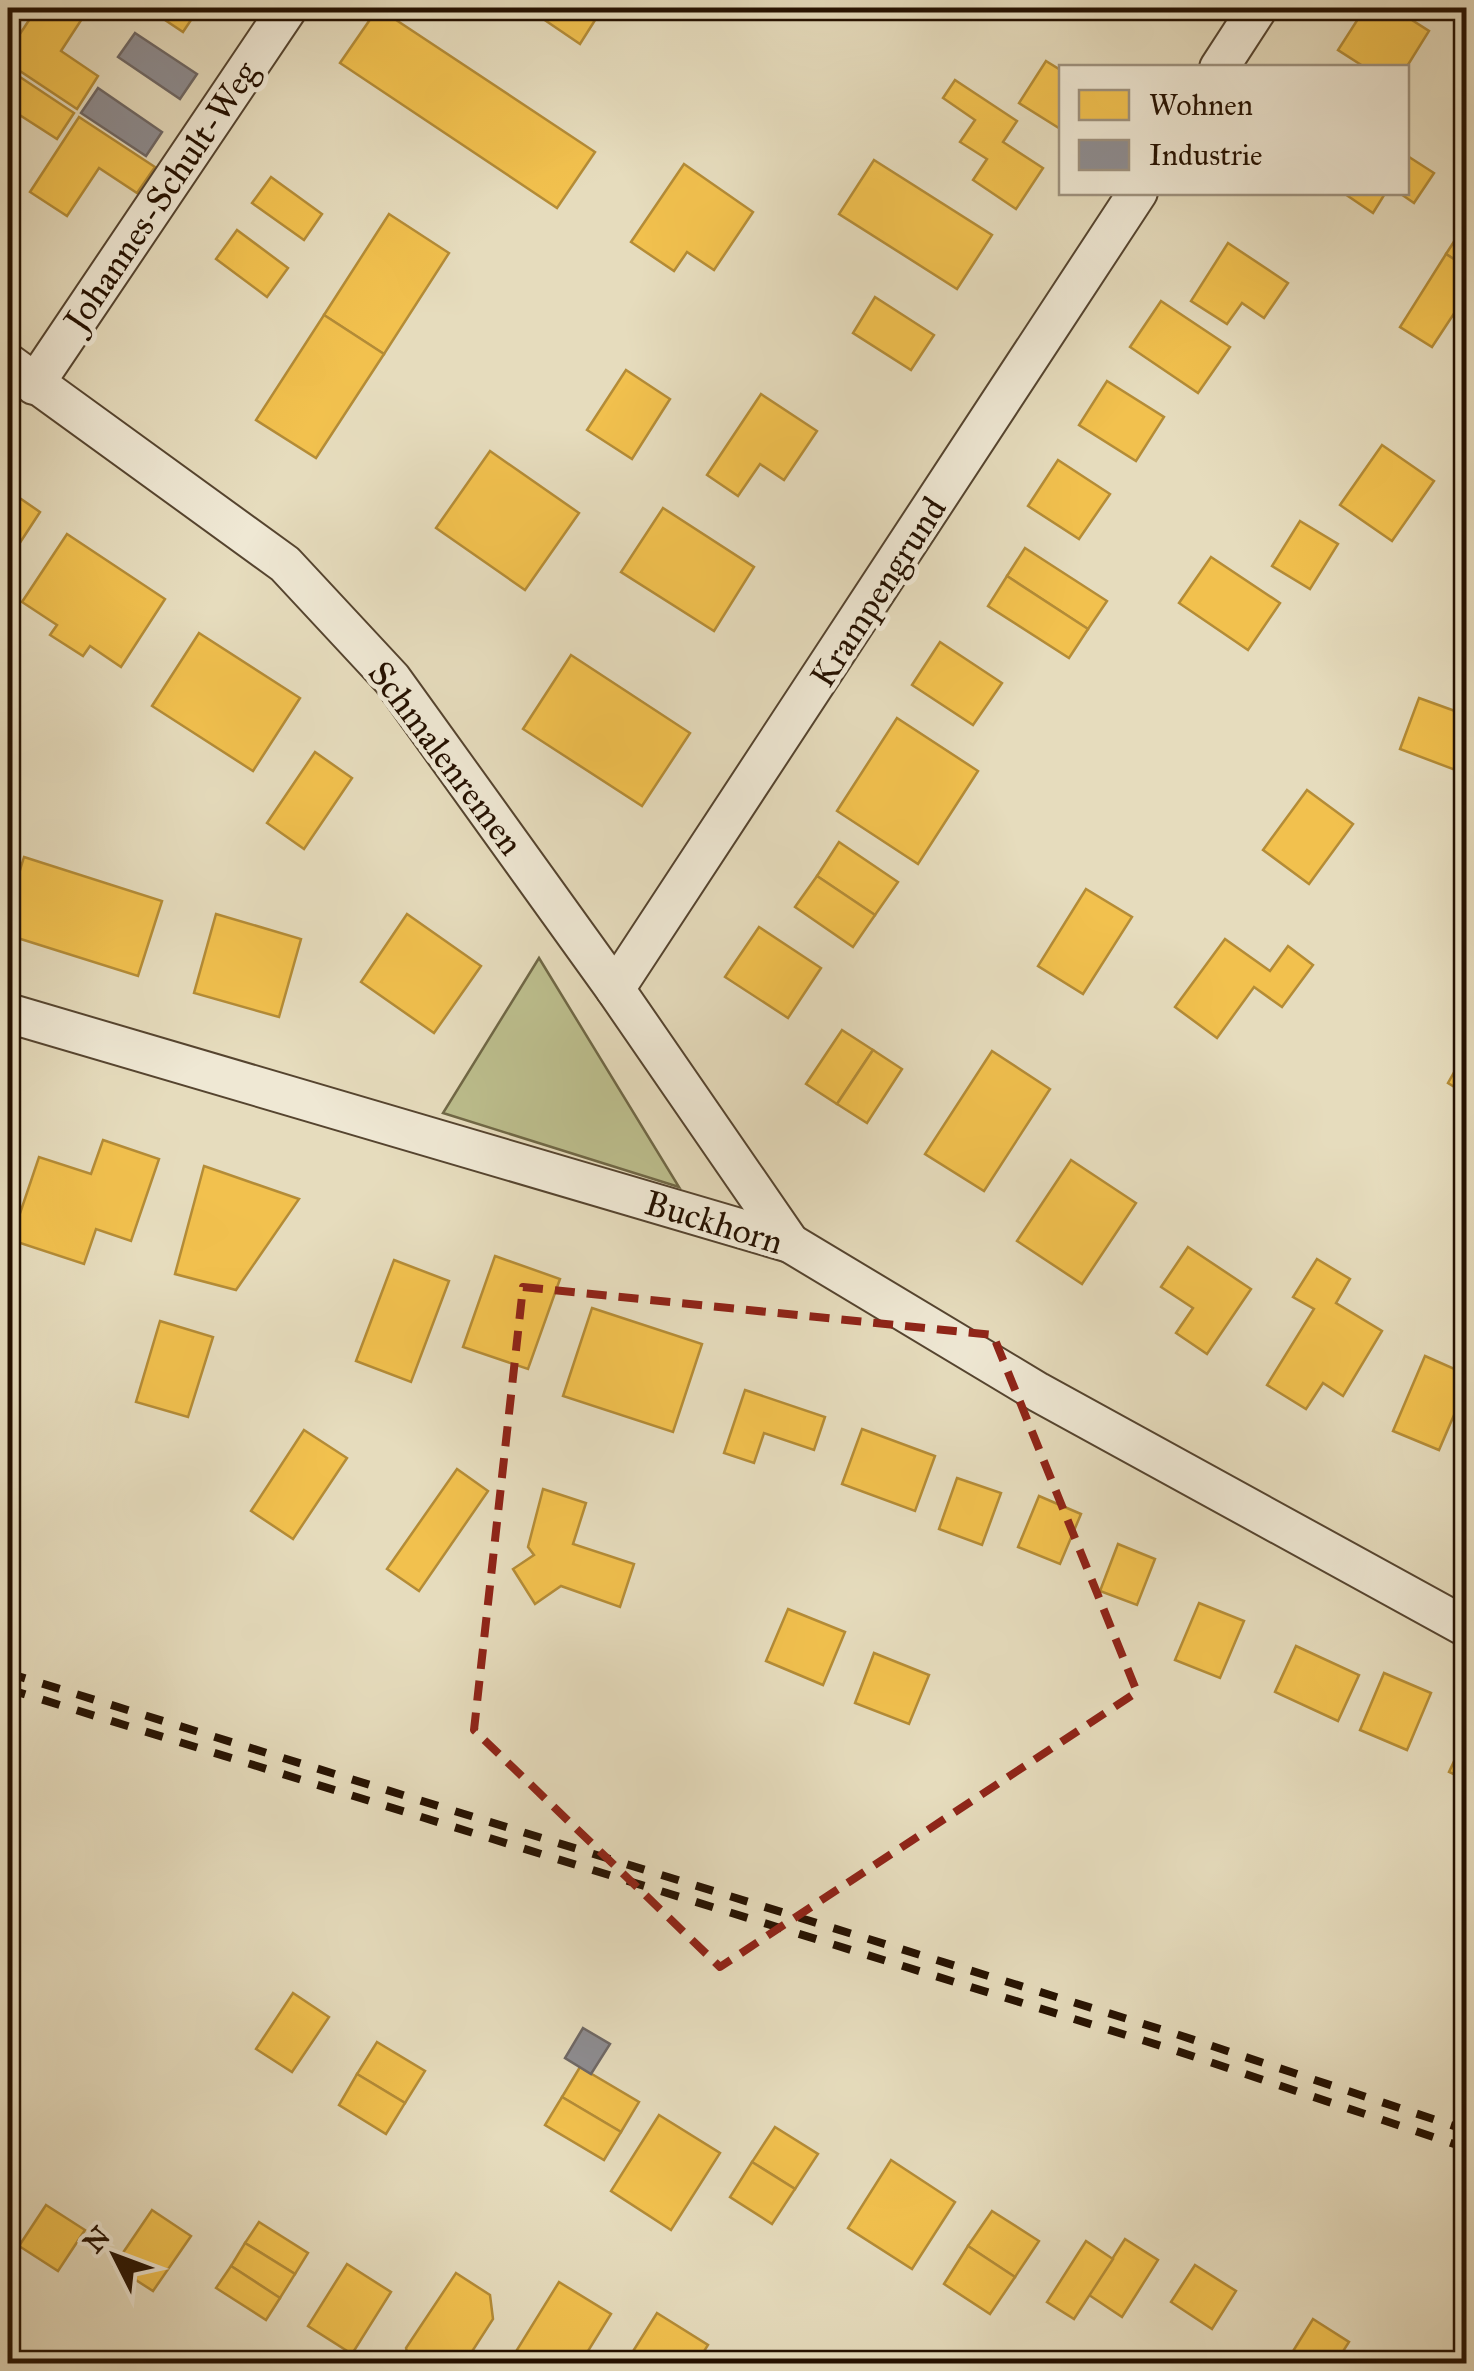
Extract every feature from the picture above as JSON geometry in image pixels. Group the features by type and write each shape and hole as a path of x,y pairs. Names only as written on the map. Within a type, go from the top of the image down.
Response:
{"street":[{"name":"Johannes-Schult-Weg","path":"21,374 288,8"},
{"path":"1221,65 1258,8"},
{"name":"Krampengrund","path":"615,989 1136,195"},
{"name":"Schmalenremen","path":"21,374 285,564 392,679 615,989 790,1243"},
{"name":"Buckhorn","path":"8,1012 790,1243 1038,1392 1466,1627"}],"highlighted area":[{"path":"523,1287 993,1335 1137,1692 720,1967 474,1730"}],"green space":[{"path":"539,958 679,1187 443,1113"}],"building: Wohnen":[{"path":"37,8 89,8 61,51 98,76 77,109 8,63 8,52"},
{"path":"147,8 199,8 183,32"},
{"path":"378,8 595,152 557,208 340,63"},
{"path":"527,8 614,8 610,14 602,9 580,44"},
{"path":"1365,8 1393,8 1429,31 1408,65 1361,65 1338,50"},
{"path":"1046,61 1059,69 1059,128 1019,103"},
{"path":"8,69 74,113 57,139 18,114 8,130"},
{"path":"955,80 1017,121 1003,142 1043,168 1016,209 973,180 987,159 960,142 975,120 943,98"},
{"path":"79,117 155,167 137,193 99,168 67,216 30,192"},
{"path":"1409,157 1434,173 1414,203 1402,195 1409,195"},
{"path":"874,160 992,235 957,289 839,214"},
{"path":"684,164 753,212 714,270 687,252 674,271 631,242"},
{"path":"271,177 322,214 304,240 252,203"},
{"path":"1346,195 1384,195 1373,213"},
{"path":"389,214 449,253 384,354 324,315"},
{"path":"1466,223 1466,267 1446,254"},
{"path":"237,230 288,268 267,297 216,259"},
{"path":"1228,243 1288,283 1264,318 1242,303 1227,324 1191,301"},
{"path":"1446,254 1466,267 1466,319 1455,312 1432,347 1400,327"},
{"path":"875,297 934,335 911,370 853,333"},
{"path":"1161,301 1230,347 1198,393 1130,347"},
{"path":"324,315 384,354 316,458 256,420"},
{"path":"626,370 670,399 632,459 587,430"},
{"path":"1107,381 1164,417 1136,461 1079,425"},
{"path":"761,394 817,431 784,480 760,464 738,496 707,475"},
{"path":"1382,445 1434,481 1392,541 1340,505"},
{"path":"490,451 579,513 525,590 436,528"},
{"path":"1058,460 1110,494 1079,539 1028,506"},
{"path":"8,490 40,512 8,561"},
{"path":"663,508 754,567 714,631 621,572"},
{"path":"1300,521 1338,544 1310,589 1272,566"},
{"path":"67,534 165,599 121,667 90,646 83,656 50,635 57,625 22,602"},
{"path":"1025,548 1107,601 1088,629 1007,576"},
{"path":"1211,557 1280,603 1248,650 1179,603"},
{"path":"1007,576 1088,629 1069,658 988,606"},
{"path":"199,633 300,698 253,771 152,706"},
{"path":"940,642 1002,683 973,725 912,685"},
{"path":"571,655 690,733 642,806 523,729"},
{"path":"1419,698 1466,715 1466,774 1400,749"},
{"path":"897,718 978,771 918,864 837,811"},
{"path":"315,752 352,778 304,849 267,823"},
{"path":"1307,790 1353,824 1309,884 1263,850"},
{"path":"839,842 898,882 875,915 817,876"},
{"path":"24,857 162,901 138,976 8,935 8,910"},
{"path":"817,876 875,915 853,947 795,907"},
{"path":"1086,889 1132,917 1083,994 1038,966"},
{"path":"216,914 301,939 279,1017 194,993"},
{"path":"407,914 481,966 434,1033 361,982"},
{"path":"759,927 821,968 788,1018 725,977"},
{"path":"1225,939 1270,971 1288,946 1313,965 1282,1007 1254,987 1217,1038 1175,1007"},
{"path":"842,1030 873,1050 837,1104 806,1084"},
{"path":"873,1050 902,1069 867,1123 837,1104"},
{"path":"992,1051 1050,1089 984,1191 925,1154"},
{"path":"1466,1051 1466,1094 1448,1083"},
{"path":"103,1140 159,1159 131,1241 96,1229 84,1264 11,1240 39,1157 91,1174"},
{"path":"1071,1160 1136,1203 1082,1284 1017,1241"},
{"path":"204,1166 299,1199 236,1290 175,1274"},
{"path":"1188,1247 1251,1289 1207,1354 1176,1333 1193,1308 1161,1287"},
{"path":"495,1256 560,1279 528,1369 463,1347"},
{"path":"1317,1259 1350,1279 1336,1303 1382,1331 1343,1396 1323,1383 1306,1409 1267,1385 1314,1309 1293,1297"},
{"path":"394,1260 449,1281 411,1382 356,1361"},
{"path":"592,1308 702,1344 673,1432 563,1396"},
{"path":"160,1321 213,1337 188,1417 136,1402"},
{"path":"1425,1356 1466,1374 1466,1387 1439,1450 1393,1431"},
{"path":"745,1390 825,1417 814,1450 764,1433 754,1463 724,1453"},
{"path":"862,1429 935,1456 915,1511 842,1484"},
{"path":"304,1430 347,1458 293,1539 251,1511"},
{"path":"457,1469 488,1491 419,1591 387,1569"},
{"path":"957,1478 1001,1493 982,1545 939,1529"},
{"path":"543,1489 586,1503 573,1544 634,1564 620,1607 561,1586 535,1604 513,1569 534,1555 528,1547"},
{"path":"1039,1496 1081,1514 1060,1564 1018,1547"},
{"path":"1118,1544 1155,1559 1137,1605 1100,1591"},
{"path":"1199,1603 1244,1621 1220,1678 1175,1660"},
{"path":"788,1609 845,1632 823,1685 766,1661"},
{"path":"1296,1646 1359,1675 1338,1721 1275,1692"},
{"path":"874,1653 929,1675 909,1724 855,1703"},
{"path":"1384,1673 1431,1693 1407,1750 1360,1730"},
{"path":"1466,1736 1466,1780 1449,1772"},
{"path":"293,1993 329,2017 292,2072 256,2049"},
{"path":"377,2042 425,2071 405,2103 357,2074"},
{"path":"580,2067 639,2102 621,2132 562,2097"},
{"path":"357,2074 405,2103 386,2134 339,2105"},
{"path":"562,2097 621,2132 604,2160 545,2125"},
{"path":"659,2115 720,2153 671,2230 611,2191"},
{"path":"775,2127 818,2154 795,2189 752,2162"},
{"path":"891,2160 955,2202 912,2269 848,2228"},
{"path":"752,2162 795,2189 772,2224 730,2197"},
{"path":"46,2205 85,2230 58,2271 19,2246"},
{"path":"152,2210 191,2236 153,2291 114,2266"},
{"path":"992,2211 1039,2241 1015,2277 968,2246"},
{"path":"259,2222 308,2253 295,2274 245,2243"},
{"path":"1125,2239 1158,2260 1122,2317 1089,2295"},
{"path":"1086,2241 1113,2259 1074,2319 1047,2302"},
{"path":"245,2243 295,2274 280,2298 231,2266"},
{"path":"968,2246 1015,2277 990,2314 944,2284"},
{"path":"347,2264 391,2292 352,2354 308,2326"},
{"path":"1195,2265 1236,2291 1212,2329 1171,2302"},
{"path":"231,2266 280,2298 266,2320 216,2288"},
{"path":"456,2273 490,2295 493,2319 464,2364 410,2364 406,2348"},
{"path":"559,2282 611,2314 580,2364 532,2364 515,2353"},
{"path":"657,2313 708,2345 696,2364 625,2364"},
{"path":"1313,2319 1349,2342 1335,2364 1285,2364"}],"building: Industrie":[{"path":"135,33 197,74 180,99 118,57"},
{"path":"98,88 162,132 146,156 81,113"},
{"path":"583,2028 610,2044 591,2074 565,2058"}],"railway":[{"path":"8,1673 1176,2034 1466,2130"},
{"path":"8,1689 1171,2049 1466,2148"}]}
